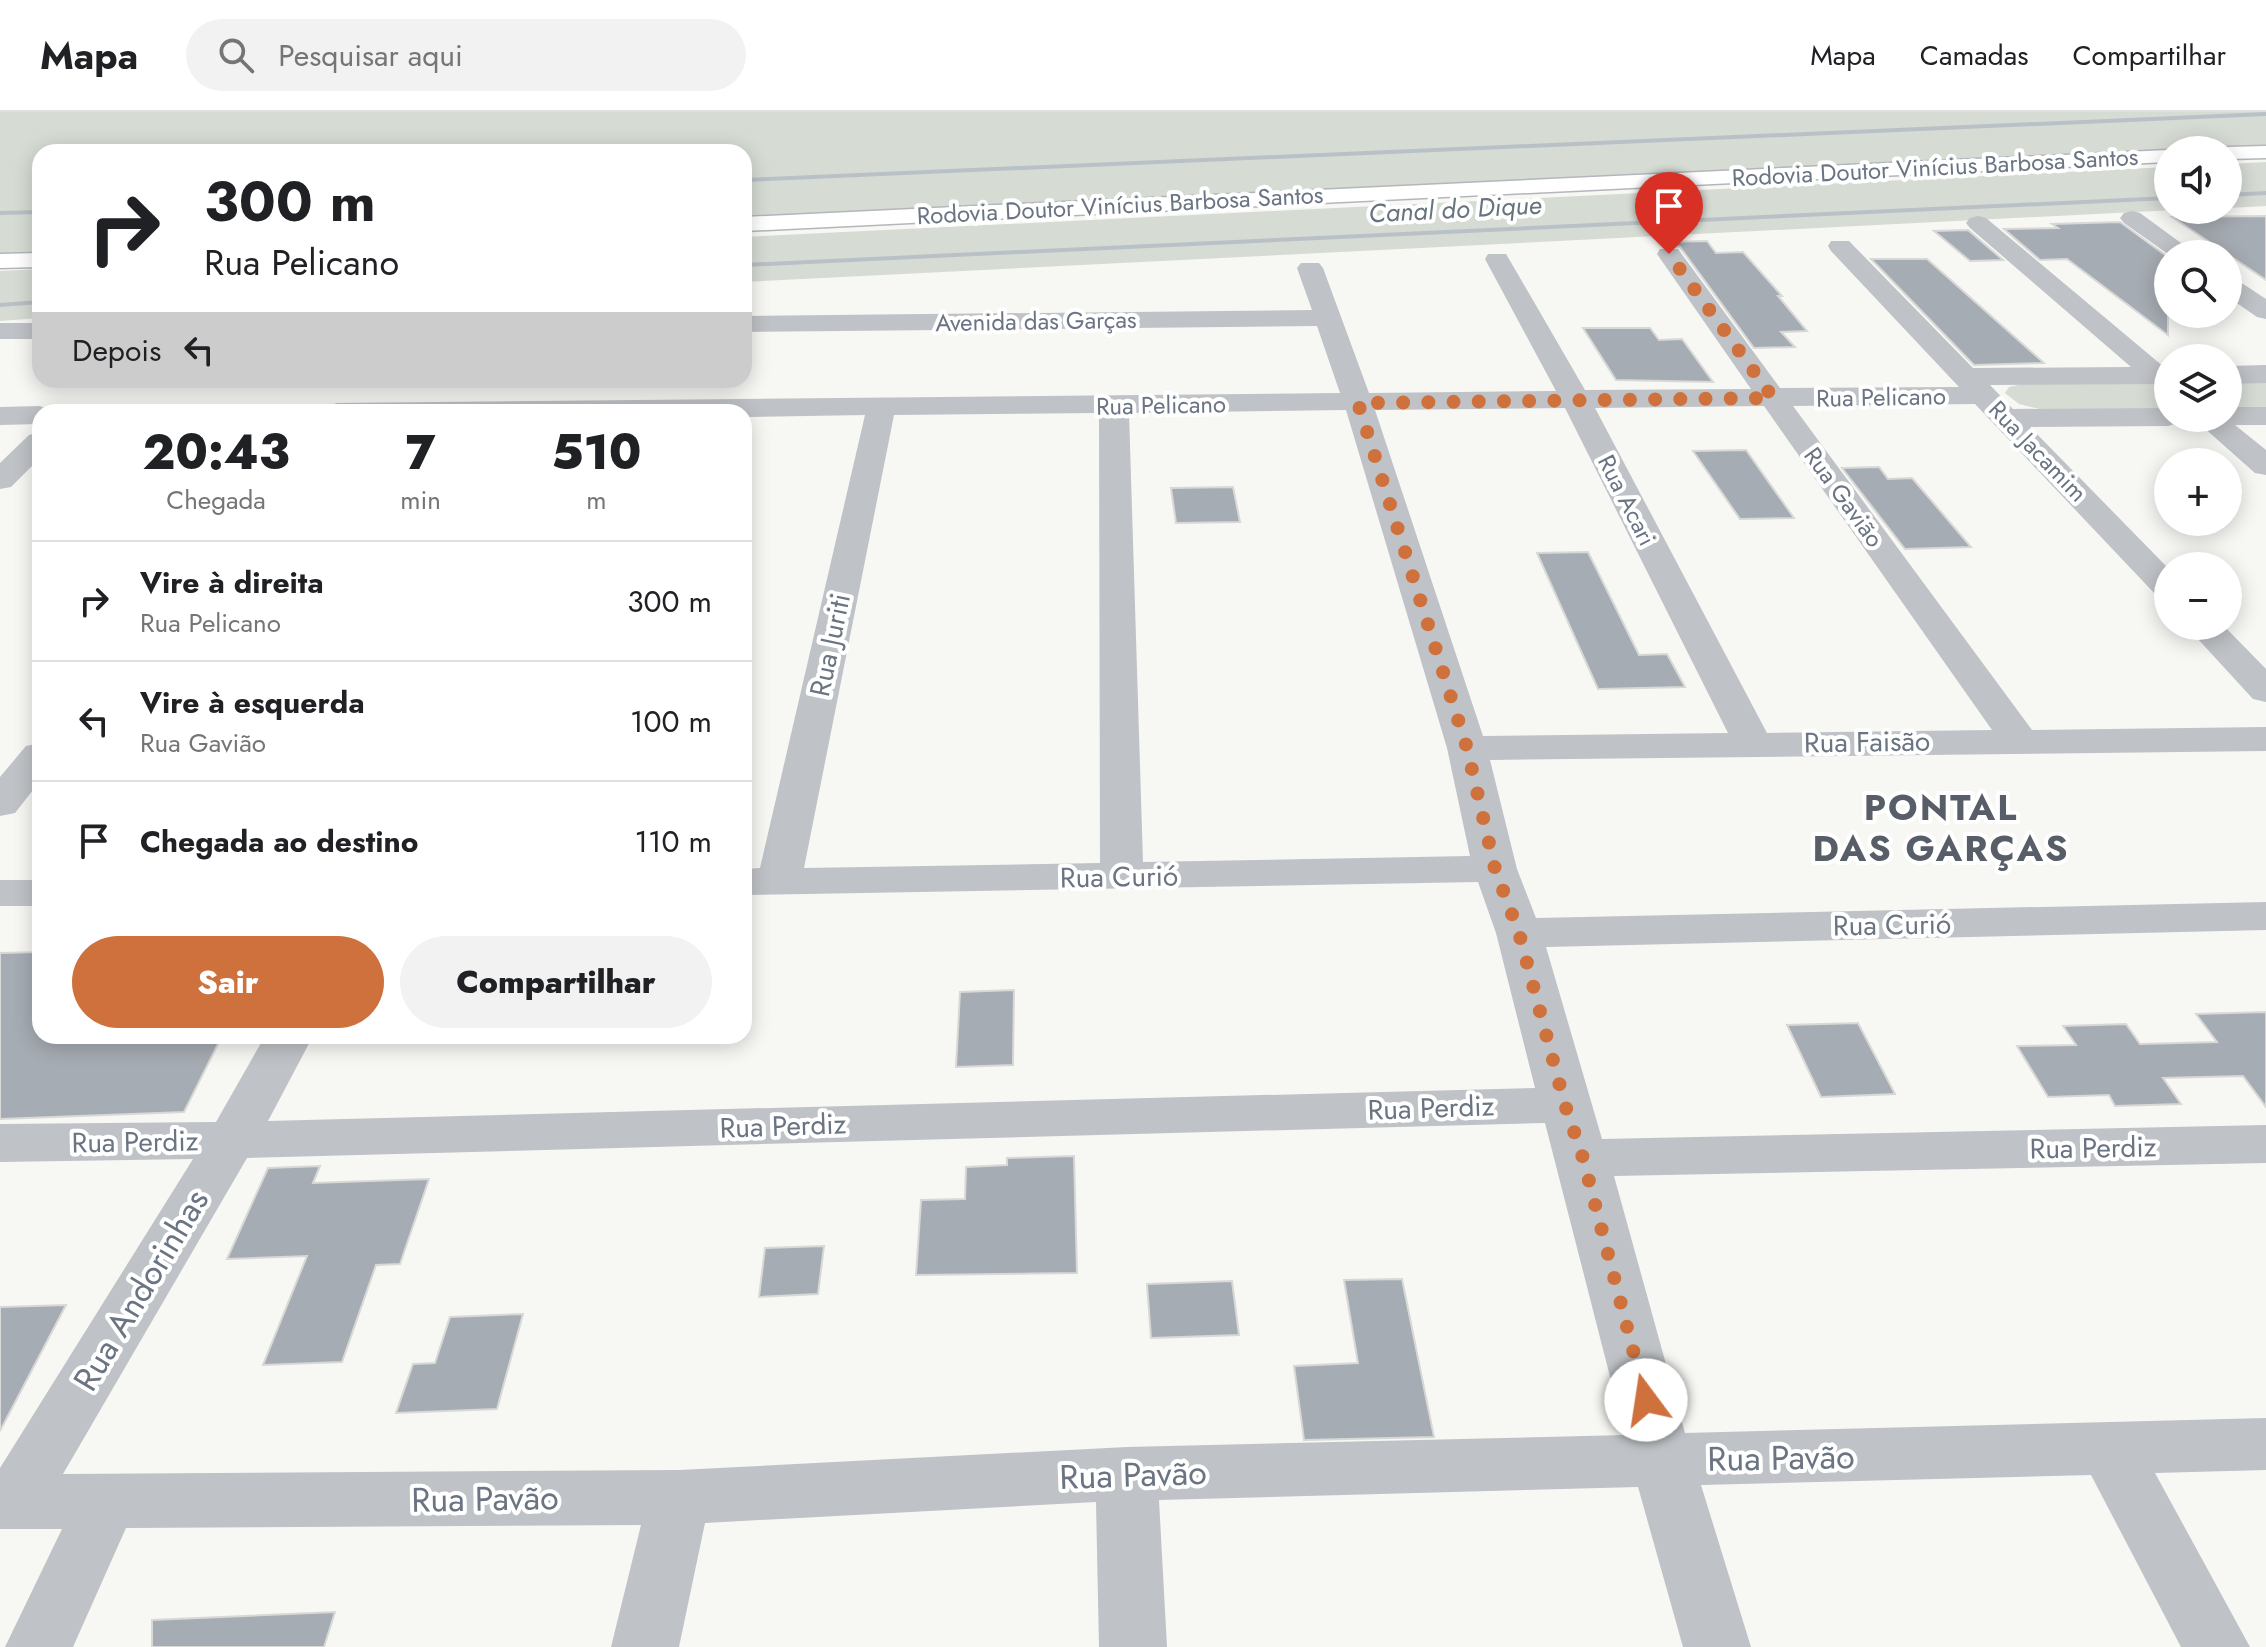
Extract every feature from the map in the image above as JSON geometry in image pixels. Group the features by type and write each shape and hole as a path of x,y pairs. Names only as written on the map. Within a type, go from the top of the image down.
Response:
{"main road":[{"path":"2242,153 2266,152"},
{"name":"Rodovia Doutor Vinícius Barbosa Santos","path":"752,224 2154,157"},
{"path":"0,261 32,260"}],"street":[{"path":"2132,218 2164,240"},
{"path":"1978,223 2154,368"},
{"name":"Rua Jacamim","path":"1840,246 2154,573"},
{"name":"Rua Gavião","path":"1669,254 2019,740"},
{"name":"Rua Acari","path":"1497,259 1576,400 1753,743"},
{"path":"1310,268 1358,403 1467,748 1495,869 1519,933 1565,1105 1583,1158 1662,1461 1717,1647"},
{"path":"2242,295 2266,311"},
{"name":"Avenida das Garças","path":"752,324 1328,318"},
{"path":"0,331 32,331"},
{"path":"2242,375 2266,374"},
{"name":"Rua Pelicano","path":"1986,397 2154,376"},
{"name":"Rua Pelicano","path":"752,409 1986,397 2154,415"},
{"path":"1114,405 1122,877"},
{"name":"Rua Juriti","path":"761,882 881,408"},
{"path":"0,416 32,415"},
{"path":"2242,416 2266,416"},
{"path":"2225,432 2266,466"},
{"path":"0,480 32,449"},
{"path":"2217,640 2266,691"},
{"name":"Rua Faisão","path":"1467,748 2266,739"},
{"path":"0,804 32,765"},
{"name":"Rua Curió","path":"761,882 1495,869"},
{"path":"0,893 32,893"},
{"name":"Rua Curió","path":"1519,933 2266,916"},
{"name":"Rua Andorinhas","path":"7,1502 232,1140 285,1044"},
{"name":"Rua Perdiz","path":"0,1143 232,1140 1565,1105"},
{"name":"Rua Perdiz","path":"1583,1158 2266,1144"},
{"name":"Rua Pavão","path":"7,1502 679,1497 1127,1474 2266,1444"},
{"path":"2110,1450 2216,1647"},
{"path":"1127,1474 1133,1647"},
{"path":"645,1647 679,1497"},
{"path":"39,1647 106,1503"}],"shaded area":[{"path":"0,112 2266,112 2266,151 2242,151 2242,136 2154,136 2154,151 752,225 752,144 32,144 32,257 0,258"},
{"path":"2266,162 2266,206 2242,207 2242,163"},
{"path":"2154,168 2154,211 752,282 752,237"},
{"path":"32,269 32,319 0,321 0,271"},
{"path":"2266,381 2266,408 2242,408 2242,382"},
{"path":"2154,382 2154,409 2039,409 2019,404 2005,393 2009,387 2022,384"}],"building":[{"path":"2242,216 2266,216 2266,280 2242,264 2242,240 2206,240 2182,224 2242,224"},
{"path":"2120,222 2154,247 2154,324 2067,259 2040,260 2004,229 2058,228 2052,224"},
{"path":"1968,230 2003,260 1970,261 1934,231"},
{"path":"1707,241 1716,253 1743,252 1782,296 1778,296 1807,331 1781,332 1795,347 1754,348 1680,247 1668,246 1664,242"},
{"path":"1871,259 1927,259 2044,363 1974,365"},
{"path":"1583,328 1650,328 1659,340 1682,339 1713,382 1616,380"},
{"path":"1746,450 1794,518 1740,519 1693,451"},
{"path":"1879,467 1888,479 1912,478 1971,547 1905,549 1842,468"},
{"path":"1233,487 1240,522 1176,523 1171,488"},
{"path":"1588,552 1639,655 1667,654 1685,687 1598,689 1537,553"},
{"path":"32,952 32,1044 218,1044 184,1112 0,1119 0,953"},
{"path":"1014,990 1013,1065 956,1067 960,992"},
{"path":"2266,1012 2266,1107 2243,1076 2163,1078 2181,1104 2115,1106 2109,1095 2048,1097 2017,1046 2076,1045 2063,1026 2126,1024 2140,1044 2217,1042 2196,1014"},
{"path":"1858,1023 1895,1094 1821,1097 1787,1025"},
{"path":"1074,1156 1077,1273 916,1275 921,1200 965,1199 966,1167 1007,1165 1007,1158"},
{"path":"320,1166 313,1183 429,1179 400,1264 376,1265 342,1362 263,1365 307,1256 227,1259 268,1168"},
{"path":"824,1246 818,1294 759,1297 765,1248"},
{"path":"1402,1279 1434,1437 1304,1440 1294,1366 1358,1363 1344,1280"},
{"path":"1232,1281 1239,1335 1151,1338 1147,1284"},
{"path":"66,1305 0,1431 0,1307"},
{"path":"523,1314 497,1409 396,1413 413,1364 435,1363 450,1317"},
{"path":"335,1612 324,1647 152,1647 152,1620"}],"waterway":[{"path":"752,180 2266,114"},
{"name":"Canal do Dique","path":"2242,194 2266,193"},
{"name":"Canal do Dique","path":"752,265 2154,199"},
{"path":"0,213 32,212"},
{"name":"Canal do Dique","path":"0,305 32,303"}],"district":[{"name":"PONTAL DAS GARÇAS","path":"1941,828"}],"route":[{"path":"1646,1400 1583,1158 1565,1105 1519,933 1495,869 1467,748 1358,403 1773,398 1669,254"}]}
